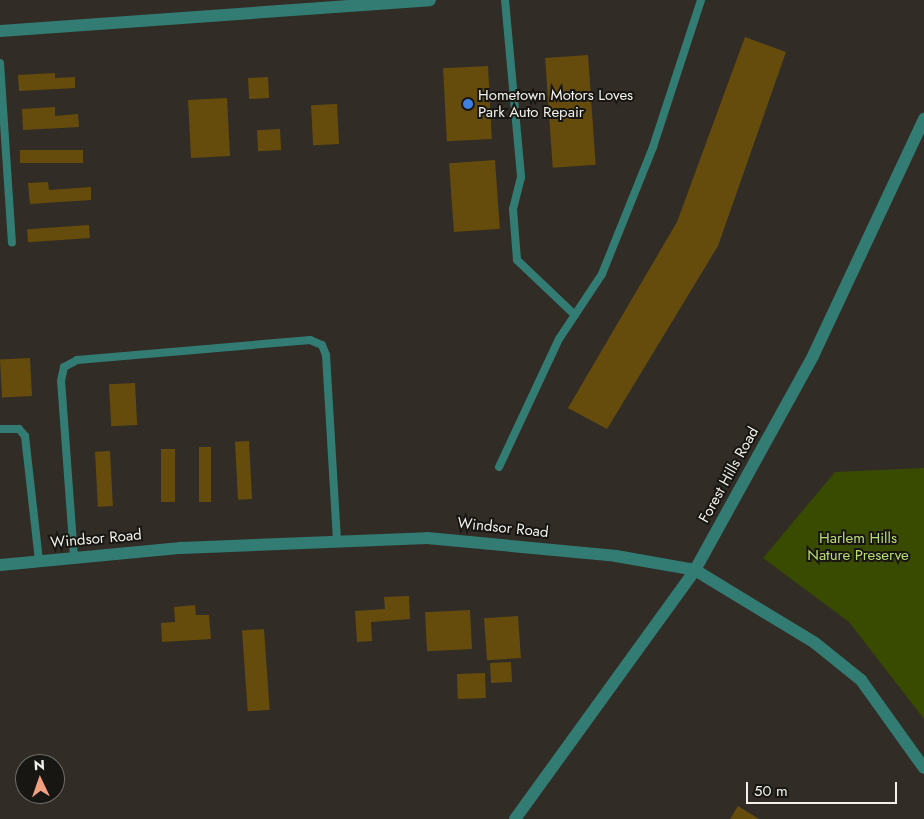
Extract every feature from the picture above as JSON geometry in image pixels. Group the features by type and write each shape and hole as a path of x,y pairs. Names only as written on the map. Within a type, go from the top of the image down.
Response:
{"street":[{"path":"0,31 430,0"},
{"name":"Forest Hills Road","path":"515,819 695,570 813,356 924,119"},
{"name":"Windsor Road","path":"0,565 74,557 337,539 467,540 616,556 695,570 815,643 861,680 924,768"}],"lane":[{"path":"505,0 522,177 513,209 517,260 575,315"},
{"path":"499,467 559,340 602,274 649,156 701,0"},
{"path":"0,63 12,243"},
{"path":"74,557 61,381 64,367 77,360 310,340 322,346 326,355 337,539"},
{"path":"0,429 19,428 25,436 39,560"}],"green space":[{"name":"Harlem Hills Nature Preserve","path":"924,468 924,719 849,622 763,558 835,472"}],"building":[{"path":"745,37 786,52 718,246 607,429 568,408 677,222"},
{"path":"588,55 596,165 553,168 545,58"},
{"name":"Hometown Motors Loves Park Auto Repair","path":"488,66 492,139 447,141 443,68"},
{"path":"55,73 55,78 75,77 75,88 19,91 18,75"},
{"path":"268,77 269,98 249,99 248,78"},
{"path":"227,98 230,156 191,158 188,100"},
{"path":"337,104 339,144 313,145 311,105"},
{"path":"55,107 55,116 78,114 79,127 23,130 22,109"},
{"path":"280,129 281,150 258,151 257,130"},
{"path":"20,150 83,150 83,163 20,163"},
{"path":"495,160 500,229 454,232 449,163"},
{"path":"48,182 49,190 91,187 91,200 30,204 28,183"},
{"path":"89,225 90,238 28,242 27,229"},
{"path":"30,358 32,396 2,398 0,360"},
{"path":"135,383 137,425 111,426 109,384"},
{"path":"249,441 252,499 238,500 235,442"},
{"path":"199,447 211,447 211,502 199,502"},
{"path":"161,449 175,449 175,502 161,502"},
{"path":"110,451 113,506 98,507 95,452"},
{"path":"409,596 410,619 371,622 372,641 357,642 355,611 385,609 384,597"},
{"path":"195,605 196,615 209,615 211,639 162,642 161,623 175,622 174,607"},
{"path":"470,610 472,649 427,651 425,612"},
{"path":"518,616 521,658 487,660 484,618"},
{"path":"264,629 270,710 248,711 242,631"},
{"path":"511,662 512,682 491,683 490,663"},
{"path":"485,673 486,698 458,699 457,674"},
{"path":"738,806 759,819 730,819"}],"place":[{"name":"Hometown Motors Loves Park Auto Repair","path":"468,104"}]}
